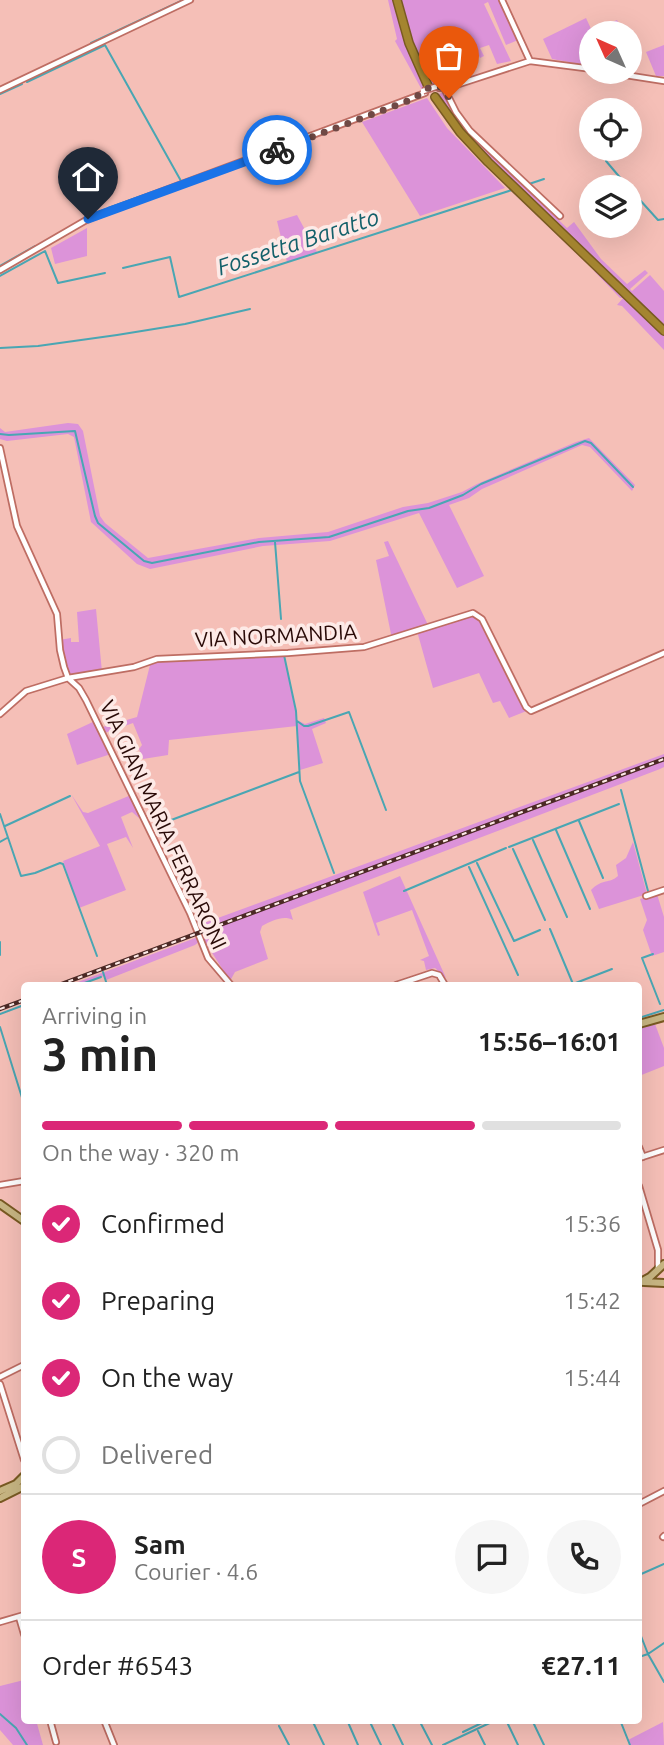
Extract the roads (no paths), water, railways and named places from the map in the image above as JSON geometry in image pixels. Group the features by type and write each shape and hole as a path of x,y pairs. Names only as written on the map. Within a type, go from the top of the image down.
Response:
{"highway":[{"path":"397,0 425,90"},
{"path":"435,97 464,138 664,331"}],"main road":[{"path":"642,1023 664,1017"},
{"path":"0,1204 21,1219"},
{"path":"642,1282 664,1264"},
{"path":"642,1283 663,1282 658,1270"},
{"path":"0,1491 21,1479"},
{"path":"0,1497 21,1487"}],"street":[{"path":"0,90 190,0"},
{"path":"502,0 530,61"},
{"path":"0,270 88,219 413,99 425,90 530,61 579,67"},
{"path":"642,78 664,82"},
{"path":"443,87 456,112 473,134 560,216"},
{"name":"VIA GIAN MARIA FERRARONI","path":"0,448 18,528 57,614 61,655 68,678 79,688 86,700 190,913 208,958 228,982"},
{"name":"VIA NORMANDIA","path":"68,678 134,667 157,659 364,647 475,613 482,619 526,707 533,711 664,653"},
{"path":"0,714 23,692 68,678"},
{"path":"646,896 664,890"},
{"path":"404,982 432,972 439,975 443,982"},
{"path":"642,1158 664,1150"},
{"path":"0,1185 21,1182"},
{"path":"642,1196 658,1251 658,1270"},
{"path":"658,1251 664,1258"},
{"path":"0,1377 21,1366"},
{"path":"0,1384 21,1447"},
{"path":"642,1502 664,1491"},
{"path":"0,1622 21,1616"},
{"path":"51,1724 56,1742"},
{"path":"106,1724 114,1745"}],"waterway":[{"path":"91,43 183,0"},
{"path":"27,82 105,45 181,181"},
{"path":"0,94 22,84"},
{"path":"606,161 618,175"},
{"name":"Fossetta Baratto","path":"529,184 544,179"},
{"name":"Fossetta Baratto","path":"123,268 170,257 179,297 512,190"},
{"path":"108,208 153,192"},
{"path":"642,202 658,220 664,219"},
{"path":"0,266 35,246"},
{"name":"Fossetta Baratto","path":"0,276 45,251 58,283 105,273"},
{"path":"0,348 38,346 117,335 185,324 250,309"},
{"path":"0,434 75,431 98,523 144,561 152,563 259,542 329,537 408,511 429,508 585,441 591,443 633,487"},
{"path":"275,542 281,619"},
{"path":"284,655 296,711 300,781 334,873"},
{"path":"6,706 25,690"},
{"path":"297,721 308,726 349,712 386,810"},
{"path":"150,828 299,772"},
{"path":"621,790 648,891"},
{"path":"5,826 70,796"},
{"path":"509,847 619,804"},
{"path":"0,814 21,876 63,864 97,956"},
{"path":"579,821 603,878"},
{"path":"556,830 590,909"},
{"path":"0,842 7,838"},
{"path":"533,840 567,917"},
{"path":"404,891 506,848"},
{"path":"513,849 545,920"},
{"path":"477,863 514,941 540,930"},
{"path":"469,867 518,975"},
{"path":"550,929 572,982"},
{"path":"0,942 0,955"},
{"path":"653,954 642,958 660,1004"},
{"path":"578,982 612,969"},
{"path":"103,972 106,982"},
{"path":"87,982 101,977"},
{"path":"0,1014 21,1006"},
{"path":"642,1017 664,1010"},
{"path":"0,1027 21,1094"},
{"path":"0,1187 21,1184"},
{"path":"642,1574 664,1564"},
{"path":"642,1639 648,1654 642,1656"},
{"path":"664,1643 648,1654 664,1682"},
{"path":"0,1714 16,1728 27,1745"},
{"path":"314,1724 324,1745"},
{"path":"349,1724 358,1745"},
{"path":"371,1724 381,1745"},
{"path":"393,1724 403,1745"},
{"path":"421,1724 432,1745"},
{"path":"463,1732 480,1724"},
{"path":"443,1745 488,1724"},
{"path":"508,1724 518,1745"},
{"path":"534,1724 544,1745"},
{"path":"622,1724 630,1745"},
{"path":"279,1726 289,1745"},
{"path":"478,1731 485,1745"}],"railway":[{"path":"67,982 664,759"},
{"path":"0,1009 21,1001"}]}
